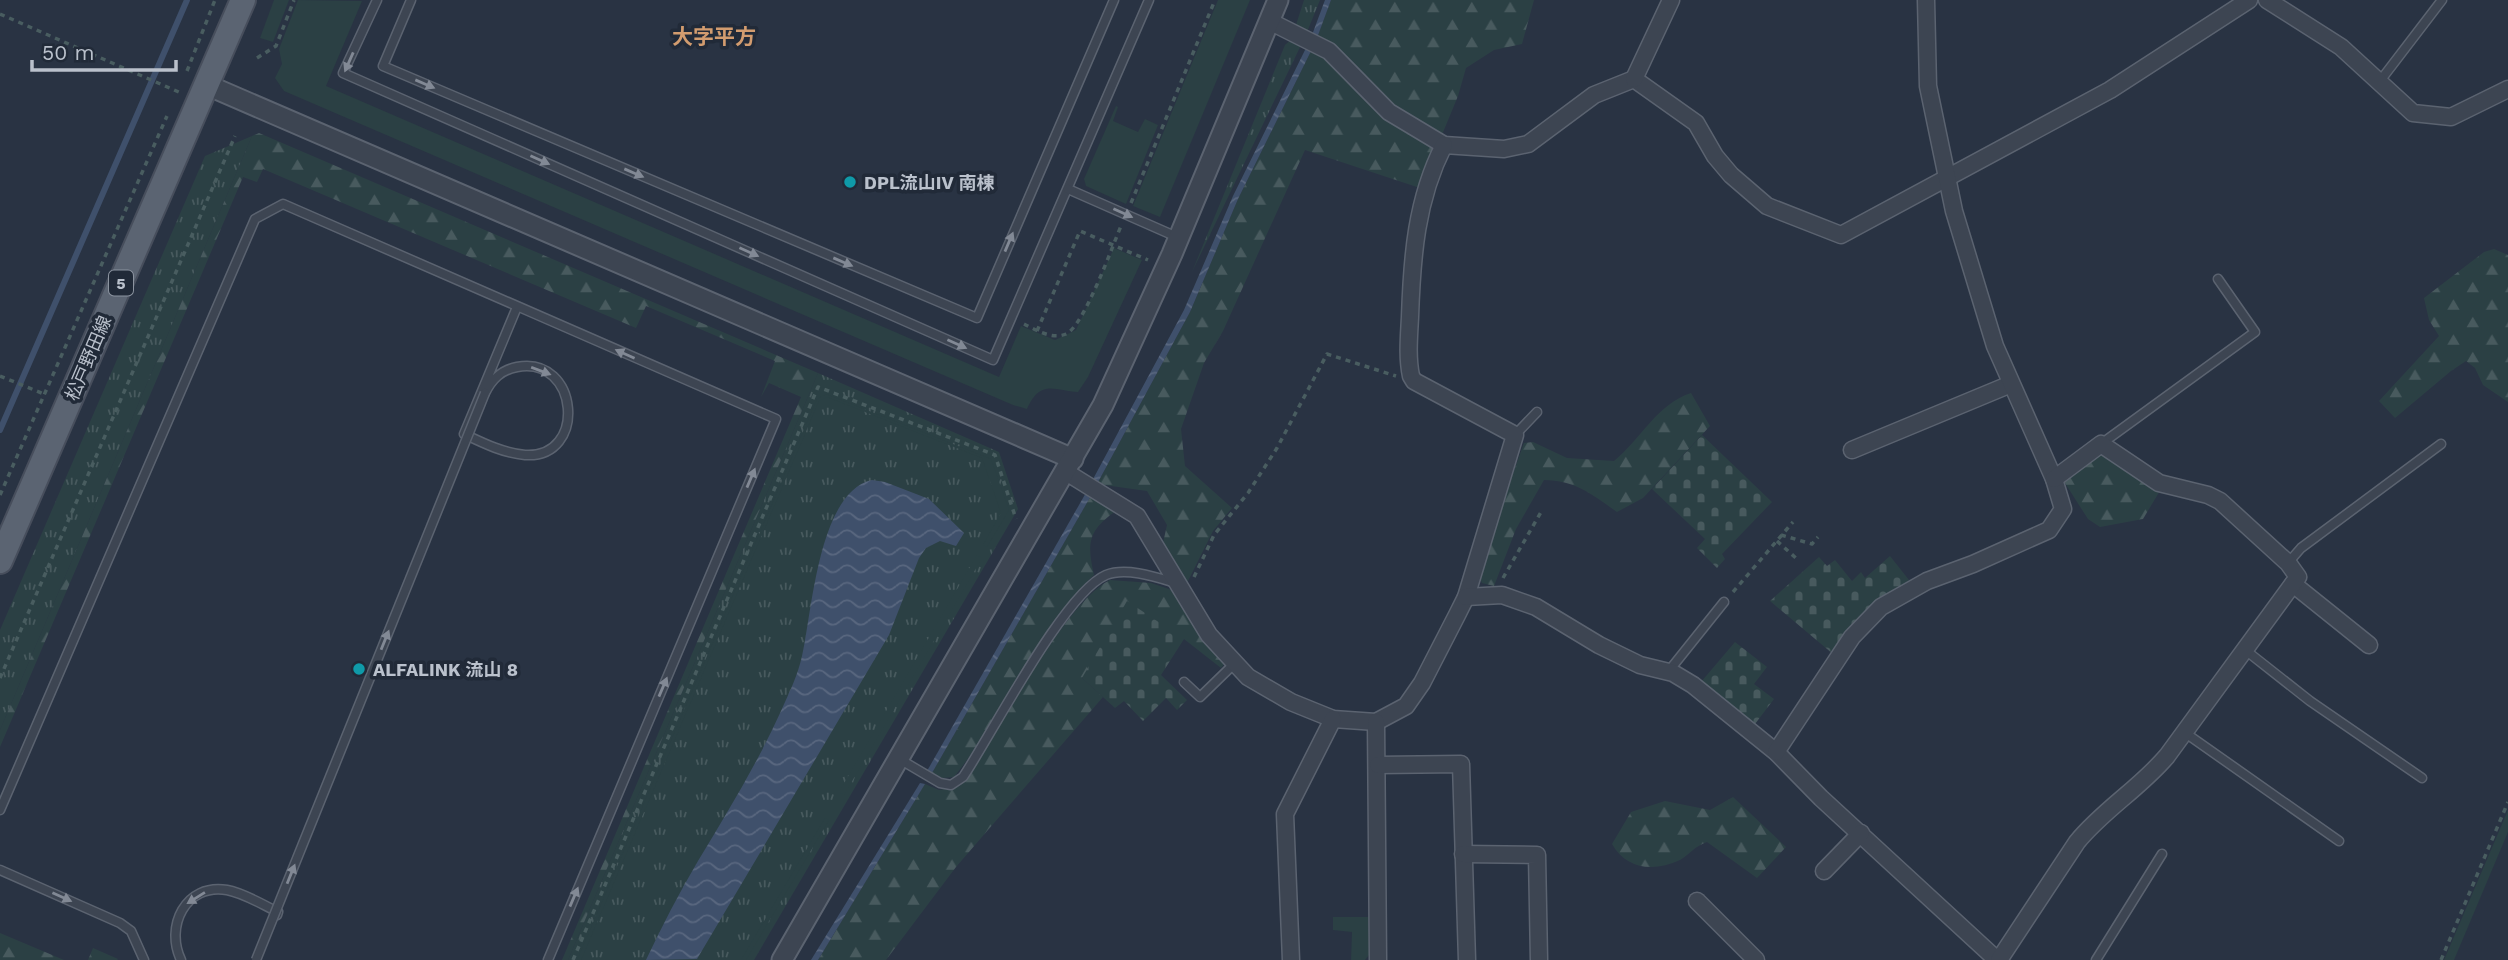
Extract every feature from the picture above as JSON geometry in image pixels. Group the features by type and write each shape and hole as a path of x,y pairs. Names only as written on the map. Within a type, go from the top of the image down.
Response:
{"main road":[{"name":"松戸野田線","path":"0,561 243,0"}],"street":[{"path":"782,960 901,760 1070,465 1130,349 1278,0"},
{"path":"1269,21 1310,40 1343,62 1390,112 1444,145 1504,149 1528,144 1594,95 1634,79 1671,0"},
{"path":"1776,752 1852,637 1881,607 1927,581 1973,565 2049,530 2063,509 2054,479 1995,346 1946,181 1928,86 1926,0"},
{"path":"1634,79 1696,123 1731,175 1767,206 1841,235 1946,181 2110,90 2249,0"},
{"path":"2267,0 2341,47 2413,113 2451,117 2469,111 2508,89"},
{"path":"207,85 1070,465 1092,487 1137,516 1209,635 1234,664 1269,690 1333,719 1376,722 1406,706 1429,671 1466,597 1516,435 1414,381 1408,364 1412,259 1417,220 1429,178 1444,145"},
{"path":"1853,450 2011,384"},
{"path":"1466,597 1494,595 1536,607 1599,645 1640,665 1668,672 1693,685 1776,752 1998,960 2077,842 2089,828 2152,774 2298,577 2288,563 2220,501 2208,495 2159,483 2101,444 2054,479"},
{"path":"2293,584 2369,645"},
{"path":"1291,960 1285,814 1333,719"},
{"path":"1376,722 1378,960"},
{"path":"1378,765 1461,764 1467,960"},
{"path":"1824,871 1861,833"},
{"path":"1463,854 1537,855 1539,960"},
{"path":"1697,901 1756,960"}],"lane":[{"path":"377,0 343,73 993,360 1149,0"},
{"path":"411,0 383,66 976,318 1115,0"},
{"path":"2380,81 2442,0"},
{"path":"1068,189 1179,237"},
{"path":"0,810 255,219 284,204 776,419 548,960"},
{"path":"2101,444 2255,332 2218,279"},
{"path":"258,960 485,393 499,374 510,368 524,365 540,368 563,387 570,416 566,430 558,443 547,451 527,455 494,448 464,435 517,307"},
{"path":"1516,435 1537,412"},
{"path":"2288,563 2301,548 2441,444"},
{"path":"901,760 940,783 951,785 963,777 1056,628 1091,586 1107,575 1127,572 1182,590"},
{"path":"1668,672 1724,602"},
{"path":"2244,649 2310,701 2422,778"},
{"path":"1184,682 1200,697 1234,664"},
{"path":"2184,732 2339,841"},
{"path":"2096,960 2162,854"},
{"path":"0,870 120,923 131,931 144,960"},
{"path":"181,960 175,945 174,930 178,915 199,894 228,890 278,912 258,960"}],"path":[{"path":"0,495 161,127 180,92 215,0"},
{"path":"257,58 276,46 294,0"},
{"path":"1022,323 1037,331 1059,336 1077,326 1215,0"},
{"path":"0,14 180,92"},
{"path":"0,678 235,136"},
{"path":"1037,331 1080,231 1148,260"},
{"path":"1182,590 1214,535 1248,493 1277,448 1327,354 1414,381"},
{"path":"2,376 44,394"},
{"path":"573,960 818,387 995,455 1016,521"},
{"path":"1494,595 1541,512"},
{"path":"1724,602 1793,522"},
{"path":"1781,536 1812,544 1818,537"},
{"path":"1777,541 1797,559"},
{"path":"2441,960 2508,802"}],"green space":[{"path":"274,0 289,0 273,42 260,38"},
{"path":"298,0 362,1 326,86 999,377 1021,326 1055,340 1076,330 1114,248 1142,260 1088,377 1078,392 1049,388 1038,393 1027,409 1013,405 284,91 275,78 282,64 279,49"},
{"path":"1218,0 1250,0 1160,217 1133,206"},
{"path":"1304,0 1320,0 1307,32 1296,25"},
{"path":"1331,0 1534,0 1522,44 1494,50 1466,68 1458,96 1420,188 1305,150 1223,331 1204,363 1181,429 1185,466 1232,508 1213,531 1187,583 1163,543 1167,525 1147,491 1097,484 1190,312 1238,199 1315,43"},
{"path":"1292,39 1302,43 1192,272 1285,45"},
{"path":"1116,106 1118,107 1113,121 1138,132 1145,119 1158,125 1126,204 1086,186 1084,179"},
{"path":"259,133 818,373 568,960 562,960 801,397 769,383 761,397 775,361 646,306 636,328 263,169 257,182 243,177 0,747 0,730 252,136"},
{"path":"252,136 0,730 0,630 205,156"},
{"path":"2494,249 2508,255 2508,402 2483,385 2475,368 2466,361 2395,418 2379,401 2439,336 2429,320 2424,298 2484,252"},
{"path":"818,373 999,452 1018,509 754,960 568,960"},
{"path":"1691,393 1710,426 1643,498 1617,512 1592,494 1574,486 1544,480 1516,529 1494,586 1482,583 1479,576 1482,559 1524,443 1533,442 1567,458 1614,461 1668,405"},
{"path":"826,394 991,459 1009,510 987,547 983,545 1001,513 982,458 827,397 819,401 581,960 577,960 817,399"},
{"path":"1702,435 1772,502 1722,554 1725,559 1717,568 1697,548 1705,539 1652,489"},
{"path":"2102,449 2161,489 2143,519 2100,527 2088,519 2063,480"},
{"path":"1092,494 1119,509 1101,523 1092,537 1090,553 1094,575 1054,621 989,727 954,777 942,778 932,773"},
{"path":"977,555 982,558 844,795 839,792"},
{"path":"1890,556 1909,580 1860,617 1833,654 1770,601 1819,557 1827,566 1835,560 1852,581 1861,572 1865,578"},
{"path":"1110,580 1151,583 1172,590 1204,640 1225,663 1221,668 1184,639 1082,678 1103,697 956,867 886,960 818,960 925,784 939,790 960,786 1051,643 1091,594"},
{"path":"1127,601 1184,639 1161,675 1187,700 1177,710 1166,698 1143,721 1124,701 1115,708 1082,678"},
{"path":"1735,642 1767,667 1754,684 1774,699 1755,724 1701,682"},
{"path":"1733,797 1786,847 1757,878 1707,842 1680,860 1651,867 1633,864 1618,853 1612,844 1631,812 1665,801 1710,810"},
{"path":"2508,810 2508,832 2454,960 2444,960"},
{"path":"825,818 829,820 746,960 741,960"},
{"path":"1333,917 1369,917 1369,955 1365,960 1351,960 1352,932 1333,930"},
{"path":"0,933 64,960 0,960"},
{"path":"93,948 118,959 88,960"}],"water":[{"path":"1325,0 1331,0 1317,38 1312,35"},
{"path":"1307,46 1312,49 1238,199 1190,312 1097,484 1092,481 1184,310 1233,196"},
{"path":"872,480 885,482 929,499 964,533 956,546 940,541 926,548 919,558 889,635 697,959 646,960 684,885 752,769 790,691 802,656 820,557 829,530 840,507 854,489"},
{"path":"1087,491 1092,494 932,773 927,771"},
{"path":"920,783 925,784 818,960 811,960"}],"waterway":[{"path":"0,430 187,0"}],"place":[{"name":"DPL流山IV 南棟","path":"850,182"},
{"name":"ALFALINK 流山 8","path":"359,669"}],"district":[{"name":"大字平方","path":"714,36"}]}
